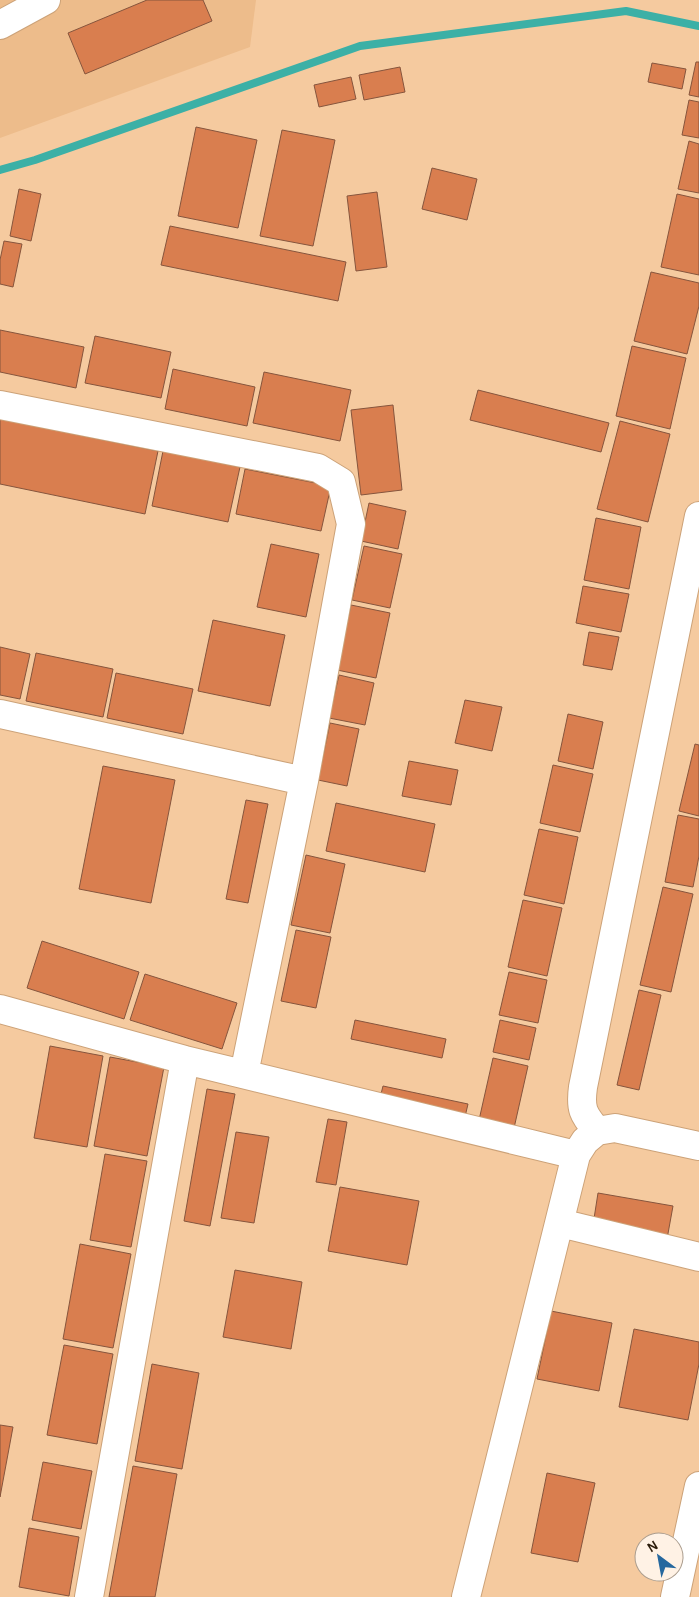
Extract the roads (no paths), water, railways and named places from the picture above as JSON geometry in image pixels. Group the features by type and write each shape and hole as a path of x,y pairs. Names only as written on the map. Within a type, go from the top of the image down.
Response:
{"street":[{"path":"0,25 46,0"},
{"path":"0,405 318,468 341,482 351,524 304,781 244,1074"},
{"path":"597,1131 587,1118 581,1103 583,1087 692,577 699,516"},
{"path":"0,714 304,781"},
{"path":"0,1009 185,1060 576,1155"},
{"path":"89,1597 185,1060"},
{"path":"466,1597 576,1155 585,1141 597,1131 615,1128 699,1146"},
{"path":"560,1223 699,1257"},
{"path":"676,1597 699,1486"}],"waterway":[{"path":"0,170 35,160 360,46 626,11 699,26"}]}
